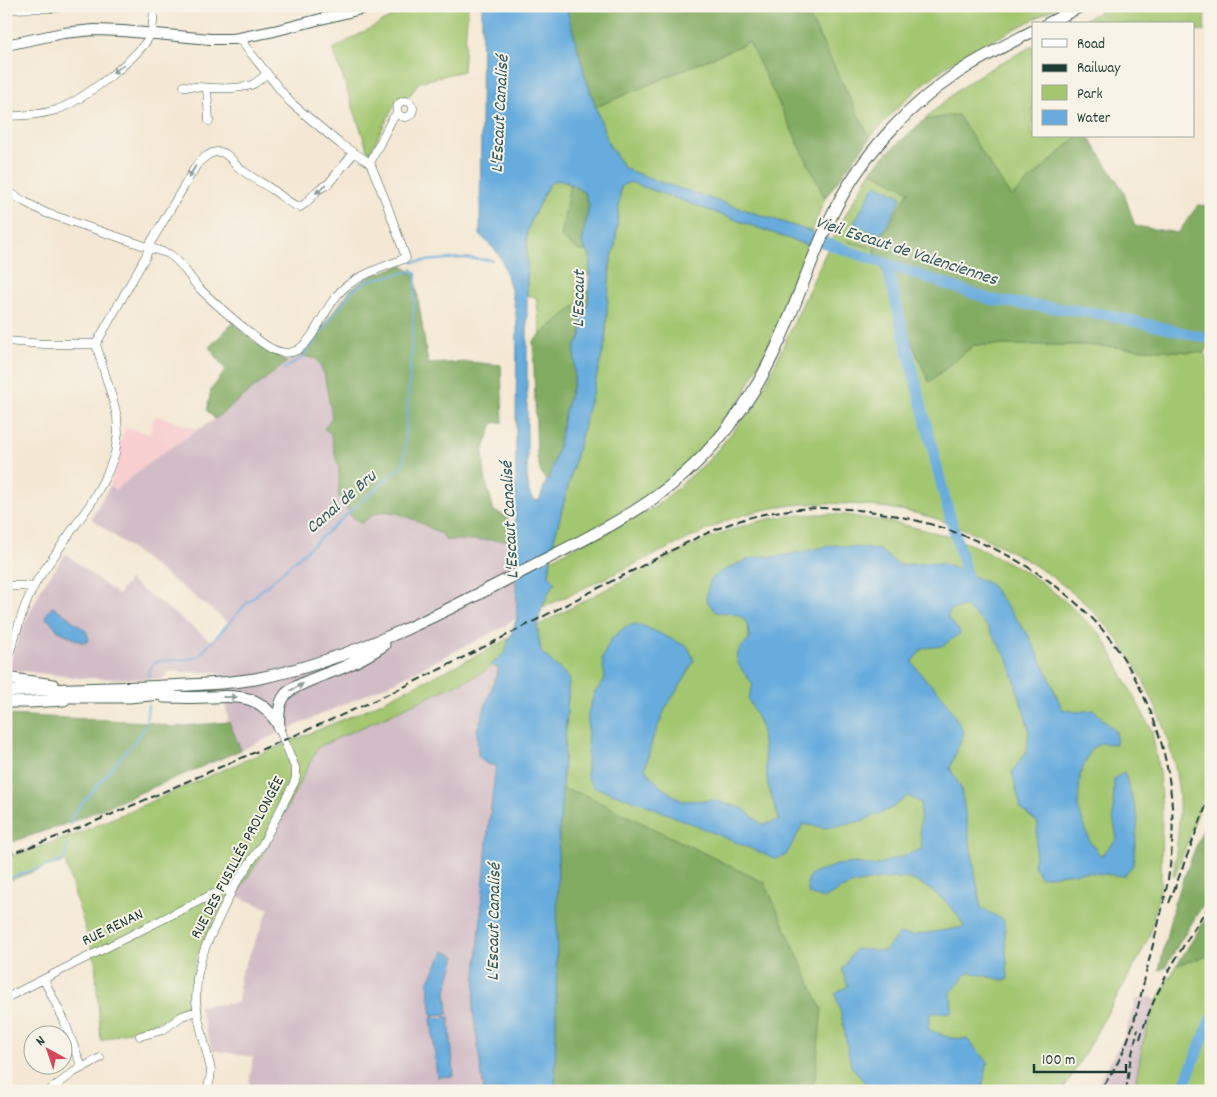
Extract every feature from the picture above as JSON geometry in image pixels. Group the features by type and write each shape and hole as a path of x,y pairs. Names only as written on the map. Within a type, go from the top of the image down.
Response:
{"main road":[{"path":"1051,22 1081,6"},
{"path":"6,702 30,702 83,693 230,682 269,676 330,659 378,642 421,622 501,583 638,509 666,490 696,463 728,428 754,391 773,356 827,226 841,199 863,165 884,138 913,108 938,87 963,70 1032,32"},
{"path":"280,728 278,718 280,705 284,696 289,691 362,658 421,622"},
{"path":"6,678 83,693"},
{"path":"129,697 203,689 230,682"},
{"path":"6,691 83,693 129,697 245,698 256,702 266,710 280,728"}],"street":[{"path":"6,9 56,8 62,6"},
{"path":"6,116 48,112 63,107 91,90 138,52 150,33 154,6"},
{"path":"6,45 63,33 84,31 118,30 210,39 242,38 372,6"},
{"path":"6,190 46,213 172,255 205,293 264,344 275,351 288,354 294,352 303,346 344,288 364,275 406,258 374,169 370,163 337,142 293,104 245,46 242,38"},
{"path":"184,86 217,88 249,85 267,74"},
{"path":"207,88 209,121"},
{"path":"370,163 391,121 398,113"},
{"path":"9,654 33,588 40,575 91,503 108,472 115,453 118,433 116,412 96,344 196,166 201,160 214,153 224,153 261,184 273,190 293,205 300,207 319,189 328,184 354,153"},
{"path":"6,341 40,344 96,344"},
{"path":"6,586 33,588"},
{"name":"RUE DES FUSILLÉS PROLONGÉE","path":"207,1091 211,1070 197,1011 196,988 201,958 234,886 262,844 296,776 294,764 280,728"},
{"name":"RUE RENAN","path":"6,998 209,896 234,886"},
{"path":"44,980 64,1020 82,1068"},
{"path":"140,1036 163,1030 185,1014 197,1011"},
{"path":"49,1091 100,1058"}],"shaded area":[{"path":"299,355 317,359 324,374 332,417 330,432 339,471 339,497 352,517 361,523 379,512 390,512 410,518 443,535 446,540 515,539 517,618 507,623 507,625 394,682 241,750 229,722 218,672 169,672 163,679 80,678 7,669 22,629 42,587 66,554 118,595 129,580 213,642 229,623 91,518 110,486 115,490 157,457 215,419 287,362"},
{"path":"155,415 199,430 157,457 115,490 110,486 123,432 126,428 150,434"},
{"path":"491,665 499,667 477,730 496,765 488,832 484,1091 248,1091 253,1057 212,1050 199,1006 238,1003 240,976 269,909 236,896 263,855 318,747 484,672"},
{"path":"1151,997 1157,1001 1143,1042 1134,1091 1093,1091 1124,1037 1136,999"}],"green space":[{"path":"427,6 468,6 463,71 419,82 410,95 399,99 369,154 333,49 389,18"},
{"path":"566,6 804,6 870,138 825,198 749,42 596,107 585,76"},
{"path":"804,6 1059,6 957,59 911,95 870,138"},
{"path":"1111,6 1205,6 1204,31 1194,30 1194,22 1080,22"},
{"path":"749,42 825,198 812,232 625,169 609,145 596,107"},
{"path":"1032,47 1032,138 1075,138 1011,198 958,115 924,120 948,98 996,65"},
{"path":"958,115 1011,197 1076,138 1089,138 1123,190 1135,226 1178,233 1198,205 1211,206 1211,345 1205,353 1082,345 974,345 929,382 874,249 909,191 871,171 886,154 924,120"},
{"path":"871,171 910,191 875,247 847,241 874,249 929,382 974,345 1082,345 1205,353 1208,365 1211,777 1175,876 1173,875 1178,836 1179,796 1172,754 1158,712 1127,652 1097,615 1051,576 1025,559 970,531 915,513 882,507 827,503 778,507 728,520 542,608 554,582 549,575 551,559 655,507 708,461 744,418 768,379 833,237"},
{"path":"557,180 570,184 561,237 579,251 587,251 590,256 589,275 580,276 579,290 588,291 588,304 581,301 541,335 536,297 527,295 527,233 531,220 548,186"},
{"path":"630,182 812,247 769,344 742,398 708,442 682,469 652,492 606,521 552,548 605,344 610,265 615,246 621,185"},
{"path":"570,184 585,193 589,205 582,242 587,251 579,251 561,237"},
{"path":"402,265 416,276 428,364 470,362 501,365 503,422 493,423 483,452 485,477 494,511 508,517 508,540 445,540 443,535 429,527 411,518 392,512 377,513 361,523 352,517 339,497 339,471 330,432 324,429 332,417 324,374 317,359 299,355 351,289 369,277"},
{"path":"581,301 588,304 582,314 581,336 575,347 574,381 549,480 546,481 541,473 537,457 533,341"},
{"path":"233,323 256,343 287,362 215,419 207,411 211,390 226,370 209,347"},
{"path":"830,514 900,524 949,536 977,547 1021,569 1041,582 1067,603 1103,637 1152,731 1159,773 1162,809 1161,883 1150,934 1140,956 1063,1091 807,1091 815,1079 583,794 562,789 569,678 541,652 537,626 650,567 729,531 755,522 777,518"},
{"path":"510,637 505,653 484,672 318,747 263,855 236,896 226,898 195,959 193,1009 101,1041 95,960 65,862 48,866 6,882 6,858 72,836 363,711 488,650"},
{"path":"6,715 148,722 173,727 229,722 241,750 71,822 6,844 6,782 11,781 6,765"},
{"path":"562,789 583,794 765,883 822,1010 815,1079 807,1091 555,1091 558,851"},
{"path":"1211,808 1211,892 1165,968 1159,970 1174,903"},
{"path":"1211,910 1211,955 1177,965"},
{"path":"1211,955 1211,1091 1134,1091 1143,1042 1157,1001 1177,965"}],"water":[{"name":"L'Escaut Canalisé","path":"482,6 566,6 585,76 609,145 625,169 817,235 812,247 630,182 621,186 615,246 610,265 605,344 552,548 549,575 555,582 542,608 537,626 541,652 569,678 558,851 555,1091 484,1091 473,1010 488,832 496,766 485,763 478,755 477,730 499,668 491,665 505,652 517,618 515,539 517,323 513,297 504,266 497,252 480,235","holes":["557,180 564,181 585,193 589,205 582,243 590,256 588,304 582,314 581,336 575,347 574,381 565,411 559,444 549,480 546,481 540,499 537,501 530,495 527,477 527,233 531,220 548,186"]},
{"path":"877,184 900,196 901,200 882,233 875,234 854,223"},
{"path":"835,545 879,550 899,565 945,564 990,584 1027,633 1048,674 1062,709 1077,712 1094,710 1116,732 1116,744 1101,743 1091,749 1080,775 1078,807 1090,842 1101,856 1117,839 1113,816 1114,779 1124,772 1138,818 1133,865 1123,876 1084,872 1040,877 1034,866 1038,823 1021,809 1012,772 1027,751 1029,729 1008,659 986,625 966,607 951,610 947,617 961,633 942,646 923,648 912,662 924,678 942,695 964,732 950,768 961,788 981,908 1004,920 1008,979 1003,980 969,972 951,992 952,1012 931,1013 928,1029 950,1038 967,1039 988,1062 981,1091 868,1091 865,1083 851,1066 840,1009 835,994 848,986 842,970 855,949 885,951 899,934 914,935 964,927 951,907 924,886 904,878 861,882 842,889 824,899 809,894 807,884 810,875 836,865 856,863 874,866 922,849 920,830 921,803 908,796 892,808 862,821 826,828 803,824 786,855 776,859 639,802 593,787 587,777 588,713 594,694 605,679 602,658 611,639 625,627 635,624 646,627 688,647 694,660 684,680 666,707 652,741 645,769 661,787 682,801 713,800 742,808 763,825 779,820 768,785 761,725 748,699 753,685 740,668 737,659 740,649 749,640 748,626 745,620 738,615 715,612 706,599 710,580 721,572 746,560 763,556 776,557"},
{"path":"52,607 86,631 89,639 87,642 81,642 57,630 45,617"},
{"path":"444,951 456,956 446,990 448,1014 432,1015 428,983"},
{"path":"449,1017 454,1076 437,1077 431,1018"}],"waterway":[{"name":"Vieil Escaut de Valenciennes","path":"811,238 992,300 1103,314 1211,339"},
{"path":"412,262 461,258 492,260"},
{"path":"886,263 945,499 967,576"},
{"name":"Canal de Bru","path":"149,676 150,669 154,663 190,659 199,656 246,604 404,464 416,274 412,269"},
{"name":"Canal de Bru","path":"284,369 303,357 352,291 369,280 412,271"},
{"name":"Canal de Bru","path":"70,824 72,816 146,727 148,705"},
{"name":"Canal de Bru","path":"6,879 62,861 65,858 67,844"},
{"path":"1185,1091 1185,1083 1211,1018"}],"railway":[{"path":"6,855 110,815 368,703 504,637 702,535 738,521 775,512 813,508 853,509 894,515 935,526 974,540 1012,558 1046,579 1087,613 1107,635 1132,672 1154,719 1161,740 1170,784 1173,829 1169,873 1161,915 1131,1030 1120,1059 1100,1091"},
{"path":"1169,903 1211,793"},
{"path":"1140,1039 1161,985 1211,902"},
{"path":"1126,1091 1130,1062 1138,1029"}],"water label":[{"name":"L'Escaut","path":"580,299"}]}
